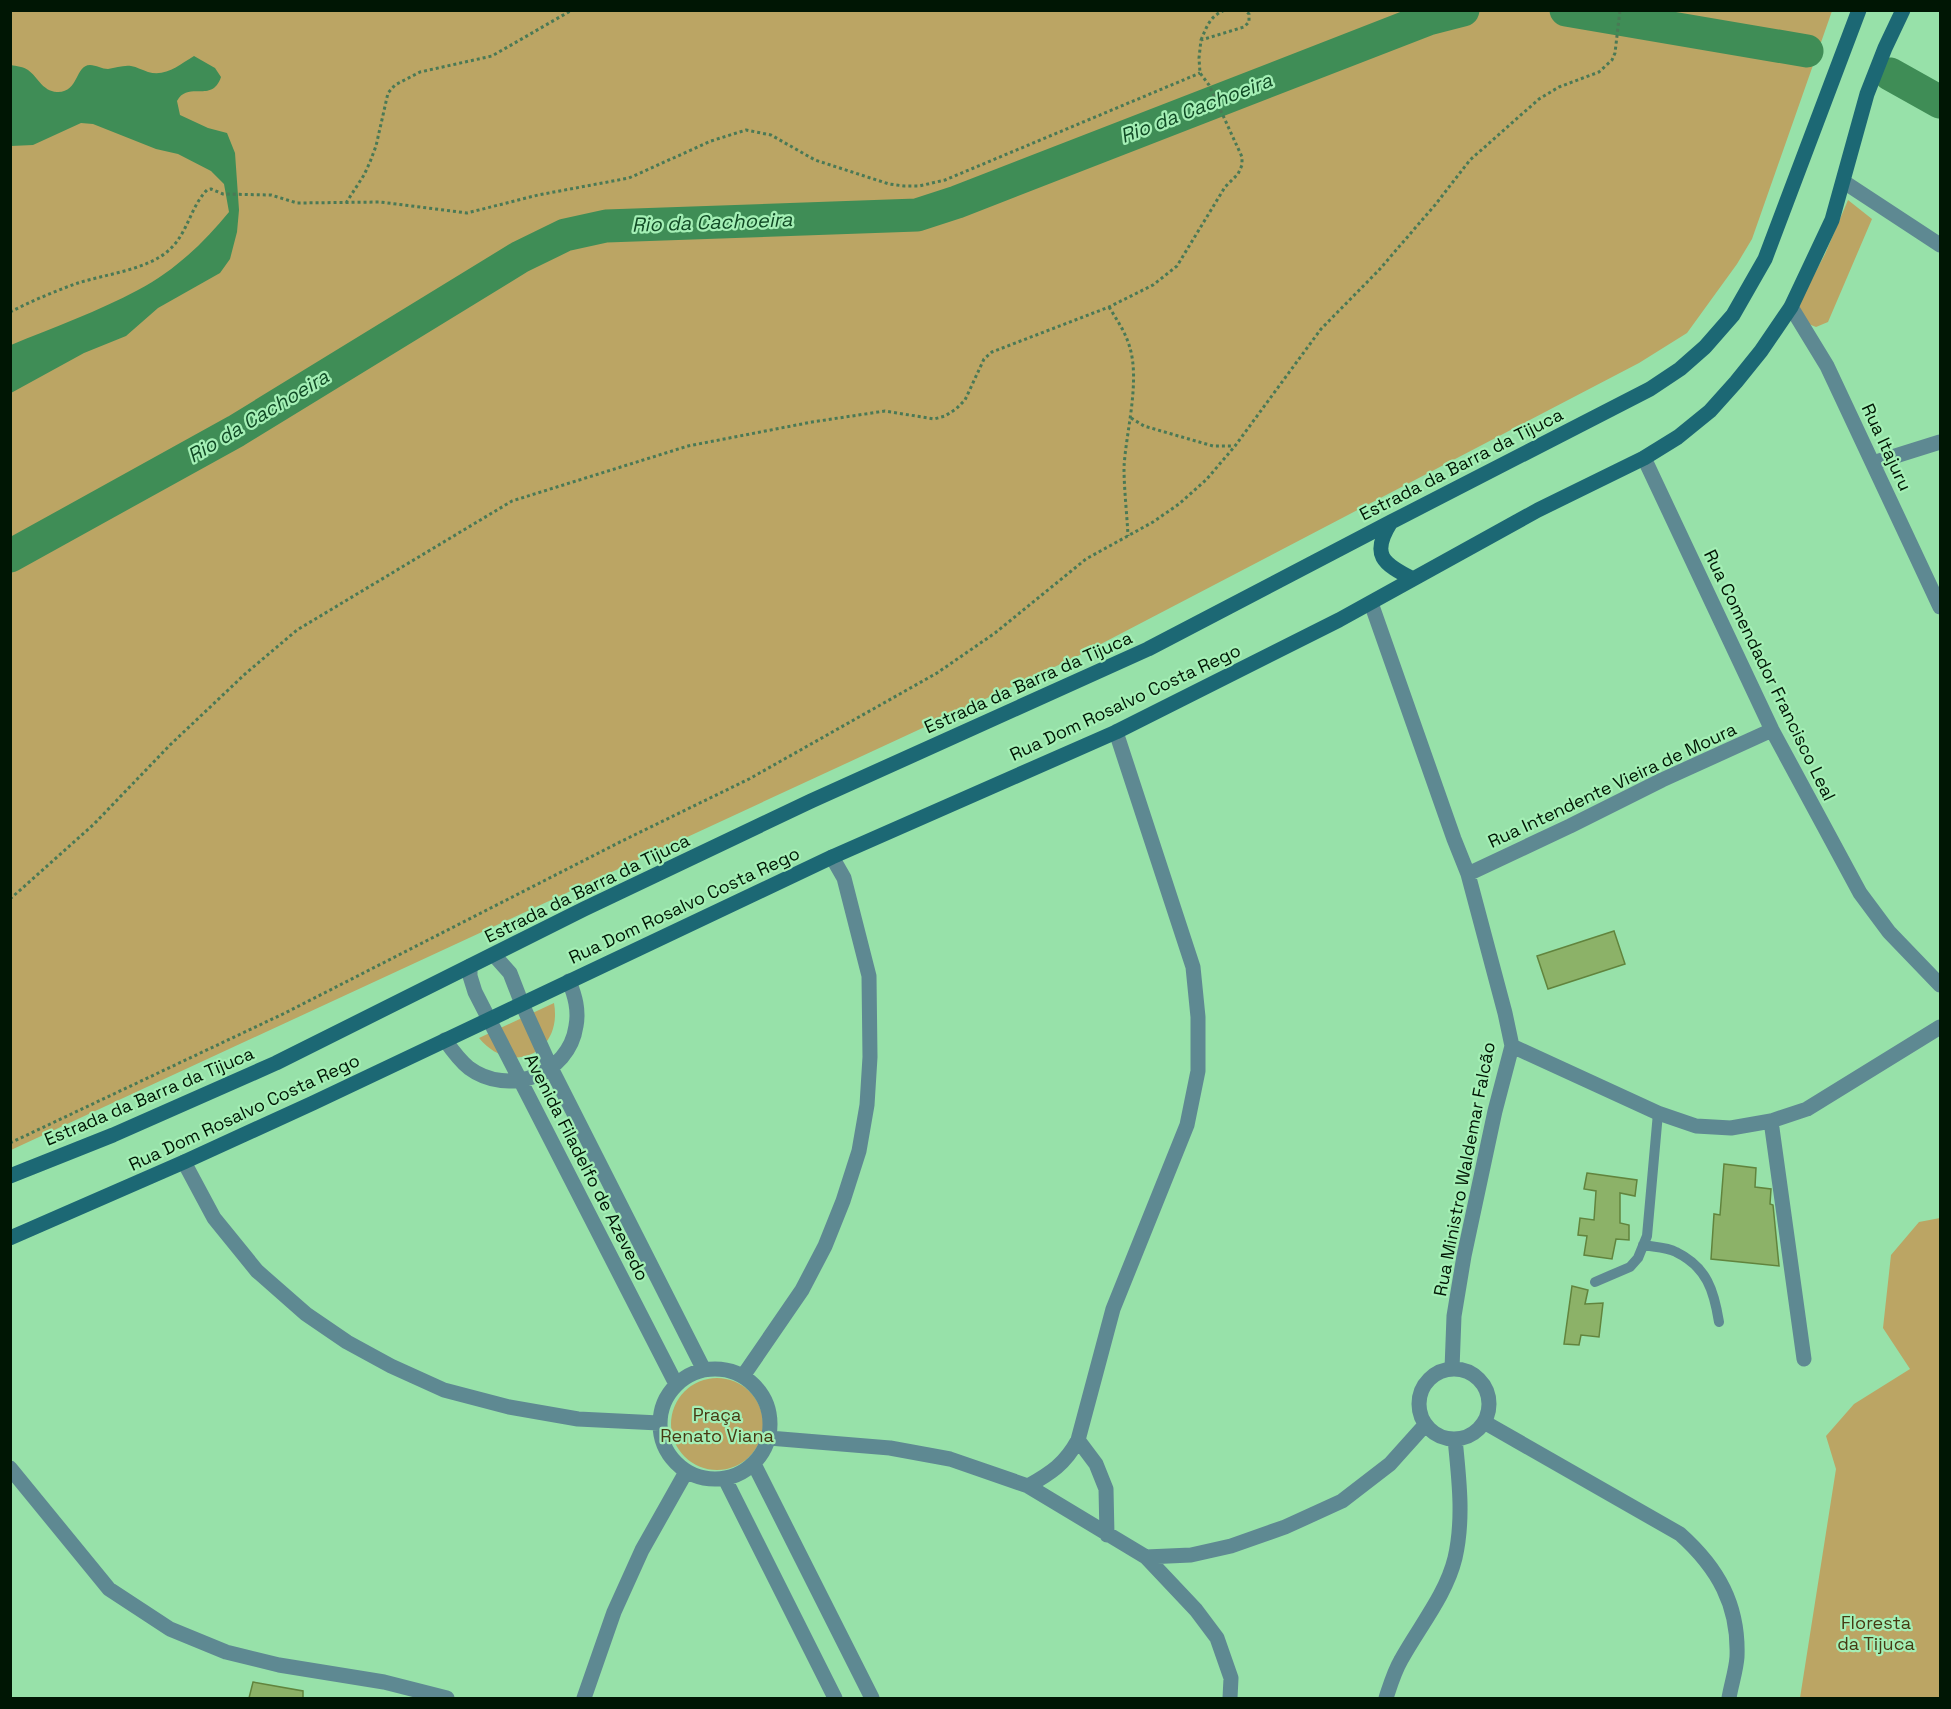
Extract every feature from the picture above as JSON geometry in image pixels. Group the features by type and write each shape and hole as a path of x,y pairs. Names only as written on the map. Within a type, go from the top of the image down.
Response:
{"main road":[{"name":"Estrada da Barra da Tijuca","path":"10,1176 113,1135 276,1063 584,909 811,801 1148,649 1650,389 1680,369 1705,347 1732,315 1765,260 1859,10"},
{"path":"1371,603 1538,510 1644,458 1678,437 1710,411 1761,351 1791,307 1832,220 1867,94 1903,10"},
{"path":"1390,522 1381,539 1382,557 1394,571 1413,579"},
{"name":"Rua Dom Rosalvo Costa Rego","path":"10,1238 184,1162 522,1005 832,857 1116,732 1371,603"}],"street":[{"path":"1844,182 1941,245"},
{"name":"Rua Itajuru","path":"1791,307 1827,366 1941,608"},
{"path":"1873,463 1941,442"},
{"name":"Rua Comendador Francisco Leal","path":"1644,458 1772,730 1860,893 1889,932 1941,985"},
{"name":"Rua Ministro Waldemar Falcão","path":"1371,603 1468,874 1506,1013 1512,1046 1495,1111 1464,1256 1455,1316 1452,1369"},
{"name":"Rua Intendente Vieira de Moura","path":"1468,874 1662,780 1772,730"},
{"path":"1028,1486 1052,1473 1070,1456 1078,1440 1113,1309 1188,1125 1198,1071 1198,1017 1192,967 1116,732"},
{"path":"742,1376 802,1290 825,1246 859,1151 867,1105 870,1057 868,976 844,878 832,857"},
{"name":"Avenida Filadelfo de Azevedo","path":"494,955 510,973 551,1068 704,1370"},
{"name":"Avenida Filadelfo de Azevedo","path":"470,966 471,980 489,1019 676,1384"},
{"path":"445,1040 469,1068 485,1077 503,1081 521,1081 542,1073 551,1068 567,1050 576,1028 575,996 569,981"},
{"path":"1512,1046 1658,1113 1696,1126 1731,1128 1771,1122 1807,1109 1941,1027"},
{"path":"1771,1122 1804,1359"},
{"path":"184,1162 214,1218 257,1271 306,1314 356,1347 444,1390 509,1407 578,1419 659,1423"},
{"path":"704,1370 724,1370 742,1376 751,1382 764,1398 770,1418 769,1438 760,1457 736,1476 725,1479 705,1479 686,1472 666,1451 660,1433 659,1423 666,1398 676,1384 689,1375 704,1370"},
{"path":"1463,1370 1473,1374 1487,1390 1488,1412 1484,1422 1477,1431 1467,1437 1444,1438 1434,1433 1425,1425 1420,1415 1420,1394 1425,1384 1432,1376 1442,1371 1463,1370"},
{"path":"1484,1422 1680,1534 1698,1550 1716,1573 1730,1599 1736,1630 1737,1659 1729,1698"},
{"path":"1146,1557 1191,1555 1232,1546 1285,1527 1342,1501 1390,1464 1425,1425"},
{"path":"769,1438 890,1448 950,1459 1028,1486 1146,1557 1196,1610 1217,1638 1232,1678 1230,1698"},
{"path":"1386,1698 1399,1663 1446,1583 1454,1560 1460,1529 1461,1496 1455,1439"},
{"path":"1078,1440 1096,1464 1106,1489 1107,1535"},
{"path":"754,1464 872,1698"},
{"path":"10,1468 109,1589 170,1629 226,1653 279,1665 384,1682 447,1698"},
{"path":"584,1698 614,1612 642,1550 686,1472"},
{"path":"725,1479 835,1698"}],"lane":[{"path":"1595,1282 1630,1267 1638,1258 1647,1236 1658,1113"},
{"path":"1643,1245 1675,1251 1705,1274 1715,1298 1719,1322"}],"path":[{"path":"346,203 370,162 388,93 394,85 420,72 492,56 572,10"},
{"path":"10,899 94,824 170,745 245,674 297,630 512,501 688,446 812,422 885,411 934,419 945,416 956,410 965,400 984,359 992,352 1108,308 1153,285 1177,266 1225,187 1238,174 1242,165 1242,157 1209,85 1200,73 1199,58 1202,40 1209,20 1225,10"},
{"path":"1202,40 1244,27 1249,22 1249,14 1245,10"},
{"path":"10,1143 296,1008 622,841 749,779 937,673 994,633 1086,559 1179,504 1206,480 1321,329 1379,270 1470,160 1539,99 1559,87 1599,72 1607,66 1612,60 1616,46 1620,10"},
{"path":"10,312 77,284 157,259 175,244 184,232 202,195 211,189 223,194 271,195 297,203 380,202 467,213 538,195 629,178 711,141 746,130 771,135 815,160 889,184 919,186 945,180 1200,73"},
{"path":"1108,308 1123,329 1131,349 1133,372 1131,417 1124,467 1128,536"},
{"path":"1131,417 1144,426 1212,446 1234,446"}],"green space":[{"path":"10,11 1832,11 1752,239 1737,264 1687,333 1639,363 1076,657 11,1150"},
{"path":"1848,200 1872,219 1828,322 1816,327 1806,323 1798,305 1825,254"},
{"path":"554,1003 555,1020 551,1035 543,1046 532,1054 519,1057 505,1056 492,1050 479,1038"},
{"name":"Floresta da Tijuca","path":"1940,1218 1940,1698 1800,1698 1836,1469 1826,1436 1854,1404 1910,1369 1883,1328 1891,1255 1919,1222"},
{"name":"Praça Renato Viana","path":"717,1378 735,1381 750,1391 760,1406 763,1424 760,1442 750,1457 735,1467 717,1470 699,1467 684,1457 674,1442 671,1424 674,1406 684,1391 699,1381"}],"shaded area":[{"path":"194,56 215,68 221,77 212,89 187,92 177,101 180,115 208,128 227,133 235,153 239,210 237,232 230,259 220,273 158,308 126,336 84,353 11,393 11,345 138,290 188,256 229,212 224,184 211,171 178,154 156,149 93,124 81,123 33,145 11,146 11,65 26,69 48,89 57,92 69,88 85,66 92,65 108,69 131,66 148,72 161,73 167,72"}],"building":[{"path":"1614,931 1625,964 1548,989 1537,956"},
{"path":"1724,1164 1756,1168 1755,1187 1771,1189 1770,1204 1773,1205 1779,1266 1711,1259 1714,1214 1720,1215"},
{"path":"1587,1173 1637,1180 1635,1196 1620,1193 1620,1223 1629,1225 1629,1240 1616,1239 1612,1259 1584,1255 1587,1236 1578,1235 1580,1218 1594,1220 1596,1191 1584,1189"},
{"path":"1572,1286 1588,1290 1585,1304 1603,1303 1599,1337 1581,1335 1579,1345 1564,1344"},
{"path":"253,1682 303,1691 303,1698 249,1698"}],"waterway":[{"name":"Rio da Cachoeira","path":"10,556 236,431 520,257 565,235 606,226 917,215 957,202 1428,19 1463,10"},
{"name":"Rio da Cachoeira","path":"1566,10 1807,51"},
{"name":"Rio da Cachoeira","path":"1890,74 1940,102"}]}
